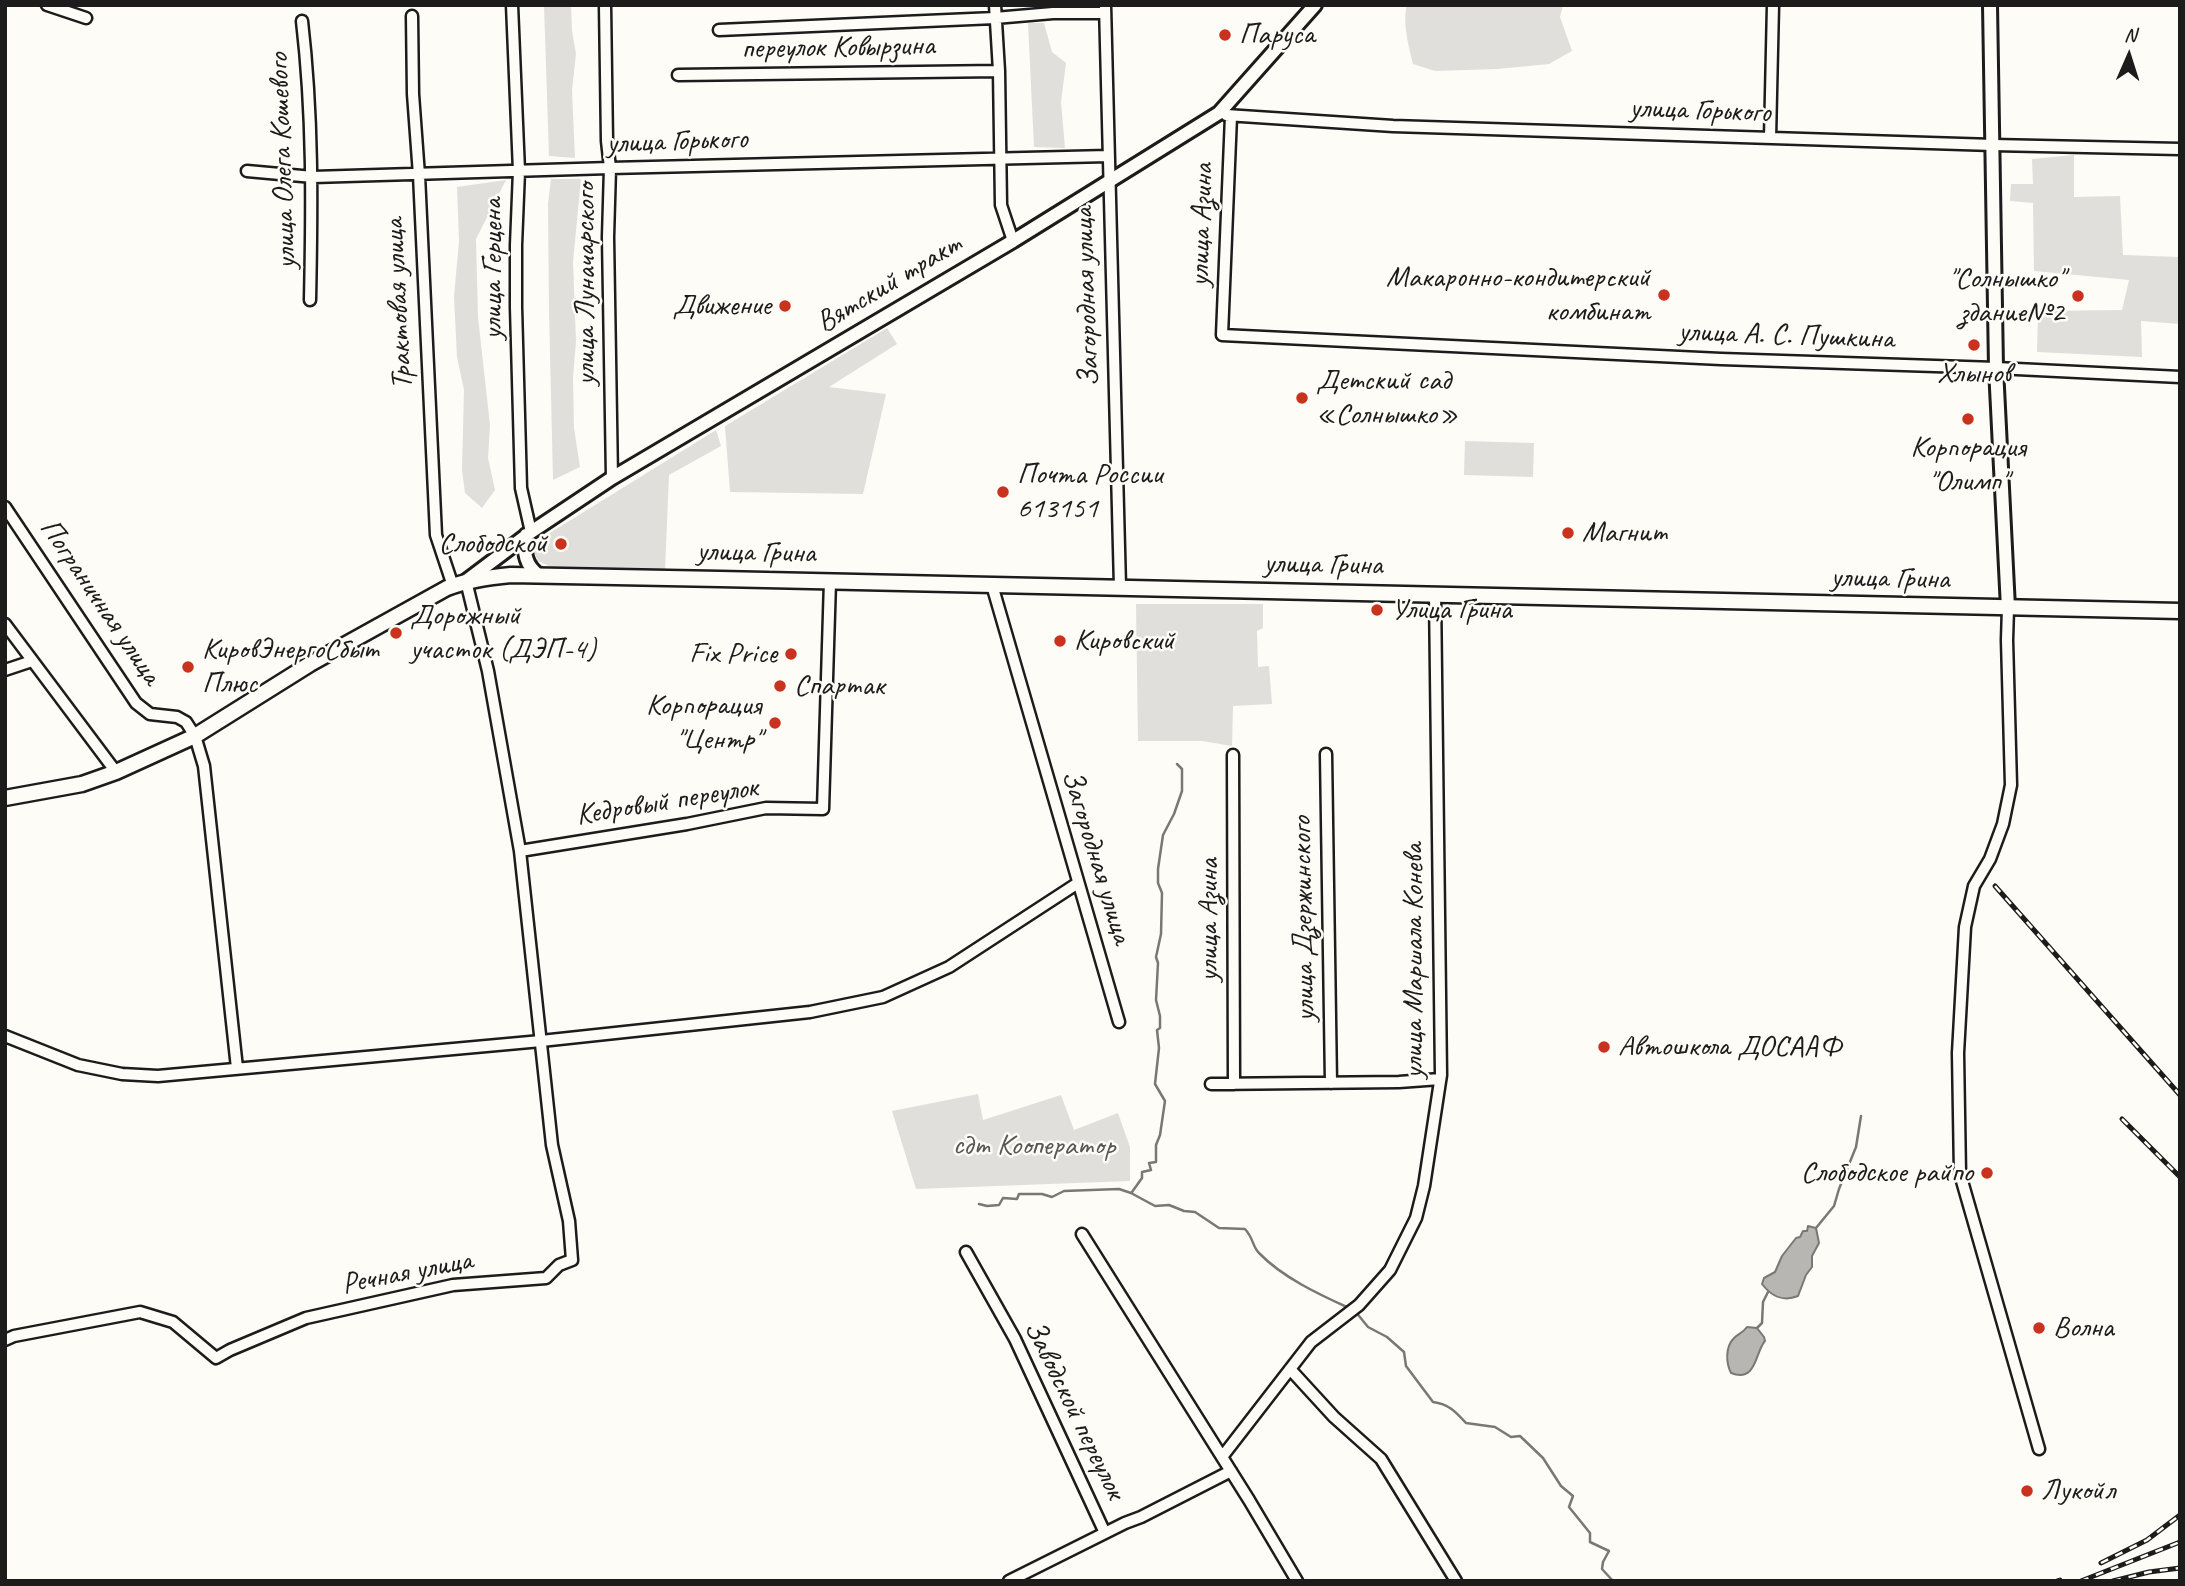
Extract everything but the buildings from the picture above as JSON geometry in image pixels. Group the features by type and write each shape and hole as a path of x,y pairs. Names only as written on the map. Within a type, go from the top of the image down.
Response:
{"highway":[{"name":"улица Грина","path":"460,583 500,576 540,576 2180,611"},
{"path":"5,798 82,784 116,772 195,736 310,664 460,583"}],"main road":[{"name":"Вятский тракт","path":"460,583 528,533 612,478 1225,114 1315,5"},
{"path":"1990,5 1996,368 2008,608"},
{"path":"528,533 525,544 526,559 533,571 540,576"}],"street":[{"path":"47,5 86,18"},
{"name":"улица Герцена","path":"513,5 519,170 516,307 520,474 528,533"},
{"name":"улица Луначарского","path":"605,5 607,141 610,168 608,237 612,478"},
{"path":"995,5 1001,205 1013,241"},
{"path":"1770,138 1773,5"},
{"path":"719,30 995,18 1105,9"},
{"name":"Загородная улица","path":"1105,9 1120,587"},
{"name":"Трактовая улица","path":"412,16 413,94 436,535 460,583"},
{"name":"улица Олега Кошевого","path":"302,21 309,77 313,177 310,300"},
{"name":"переулок Ковырзина","path":"678,75 999,71"},
{"name":"улица Горького","path":"1225,114 1393,126 2180,149"},
{"name":"улица Азина","path":"1222,335 1225,114"},
{"name":"улица Горького","path":"247,171 313,177 1108,156"},
{"name":"улица А. С. Пушкина","path":"1222,335 1721,359 2180,377"},
{"name":"Пограничная улица","path":"5,507 136,703 150,714 177,717 186,722 195,736"},
{"name":"Кедровый переулок","path":"520,851 687,824 766,808 824,809 830,581"},
{"path":"460,583 488,671 520,851 541,1041"},
{"name":"Загородная улица","path":"992,584 1119,1022"},
{"name":"улица Маршала Конева","path":"1222,1457 1311,1342 1353,1310 1390,1270 1416,1218 1424,1186 1440,1079 1435,594"},
{"path":"2008,608 2011,785 2003,824 1990,859 1974,886 1965,927 1958,1053 1960,1174 2039,1449"},
{"path":"5,624 116,772"},
{"path":"5,670 32,661"},
{"path":"195,736 204,766 237,1068"},
{"name":"улица Дзержинского","path":"1326,754 1331,1083"},
{"name":"улица Азина","path":"1233,755 1234,1084"},
{"path":"5,1036 78,1065 122,1074 158,1076 541,1041 810,1012 883,997 949,967 1078,883"},
{"name":"Речная улица","path":"5,1340 140,1312 173,1322 216,1358 306,1318 453,1285 546,1278 559,1265 572,1260 569,1221 552,1145 541,1041"},
{"path":"1211,1084 1399,1082 1440,1079"},
{"path":"1082,1234 1297,1581"},
{"name":"Заводской переулок","path":"966,1252 1015,1339 1105,1533 1009,1581"},
{"path":"1290,1369 1334,1417 1381,1459 1456,1581"},
{"path":"1105,1533 1230,1471"}],"green space":[{"path":"544,5 571,5 576,54 572,90 575,158 549,156"},
{"path":"1407,5 1563,5 1560,17 1572,51 1549,64 1435,71 1413,64 1406,27"},
{"path":"1028,23 1044,23 1052,52 1066,63 1061,102 1065,148 1034,147"},
{"path":"2074,155 2074,197 2120,196 2123,255 2180,257 2180,324 2141,321 2142,357 2037,352 2038,311 2122,310 2129,280 2034,271 2033,203 2010,201 2011,184 2033,184 2032,159"},
{"path":"551,179 581,179 573,262 576,341 573,378 574,428 580,467 553,480 548,204"},
{"path":"506,180 476,239 478,317 490,425 488,458 495,490 482,508 465,493 462,470 464,390 457,357 454,297 459,241 457,187"},
{"path":"887,328 897,344 829,387 886,394 863,494 730,492 725,426"},
{"path":"716,430 721,446 669,475 665,570 551,567 538,561 534,552 537,541"},
{"path":"1465,441 1534,443 1533,477 1464,475"},
{"path":"1136,604 1263,604 1263,628 1257,631 1258,667 1269,666 1272,704 1233,706 1232,746 1202,741 1138,741"},
{"name":"сдт Кооператор","path":"978,1094 983,1120 1061,1095 1074,1130 1118,1113 1130,1147 1130,1181 916,1189 892,1111"}],"shaded area":[{"path":"1808,1226 1816,1228 1819,1243 1812,1256 1812,1267 1798,1296 1778,1297 1762,1284 1764,1278 1775,1272 1782,1256 1803,1231 1807,1231"},
{"path":"1747,1327 1757,1328 1765,1341 1751,1370 1740,1375 1731,1373 1727,1360 1729,1346"}],"waterway":[{"path":"1132,1192 1142,1178 1142,1172 1151,1170 1149,1163 1156,1162 1156,1145 1165,1101 1155,1084 1159,1048 1157,1030 1160,1028 1156,1000 1156,957 1161,934 1162,893 1158,883 1158,869 1163,835 1182,791 1182,769 1177,764"},
{"path":"1816,1228 1834,1206 1856,1147 1861,1116"},
{"path":"979,1204 999,1205 1003,1198 1017,1199 1019,1194 1052,1197 1064,1191 1119,1189 1155,1206 1169,1205 1195,1212 1219,1228 1245,1229 1257,1250 1278,1270 1349,1308"},
{"path":"1757,1328 1762,1323 1763,1302 1768,1292"},
{"path":"1355,1311 1368,1327 1387,1337 1404,1352 1406,1366 1433,1402 1448,1407 1466,1423 1495,1427 1511,1437 1520,1436 1543,1458 1561,1486 1573,1496 1569,1507 1590,1533 1590,1542 1609,1551 1602,1569 1613,1581"}],"railway":[{"path":"1995,886 2180,1095"},
{"path":"2122,1119 2180,1177"},
{"path":"2101,1563 2147,1540 2180,1515"},
{"path":"2081,1581 2180,1542"},
{"path":"2113,1581 2180,1568"}],"place":[{"name":"Паруса","path":"1225,35"},
{"name":"Макаронно-кондитерский комбинат","path":"1664,295"},
{"name":"\"Солнышко\" здание№2","path":"2078,296"},
{"name":"Движение","path":"785,306"},
{"name":"Хлынов","path":"1974,345"},
{"name":"Детский сад «Солнышко»","path":"1302,398"},
{"name":"Корпорация \"Олимп\"","path":"1968,419"},
{"name":"Почта России 613151","path":"1003,492"},
{"name":"Магнит","path":"1568,533"},
{"name":"Слободской","path":"561,544"},
{"name":"Улица Грина","path":"1377,610"},
{"name":"Дорожный участок (ДЭП-4)","path":"396,633"},
{"name":"Кировский","path":"1060,641"},
{"name":"Fix Price","path":"791,654"},
{"name":"КировЭнергоСбыт Плюс","path":"188,667"},
{"name":"Спартак","path":"780,686"},
{"name":"Корпорация \"Центр\"","path":"775,723"},
{"name":"Автошкола ДОСААФ","path":"1604,1047"},
{"name":"Слободское райпо","path":"1987,1173"},
{"name":"Волна","path":"2039,1328"},
{"name":"Лукойл","path":"2027,1491"}]}
